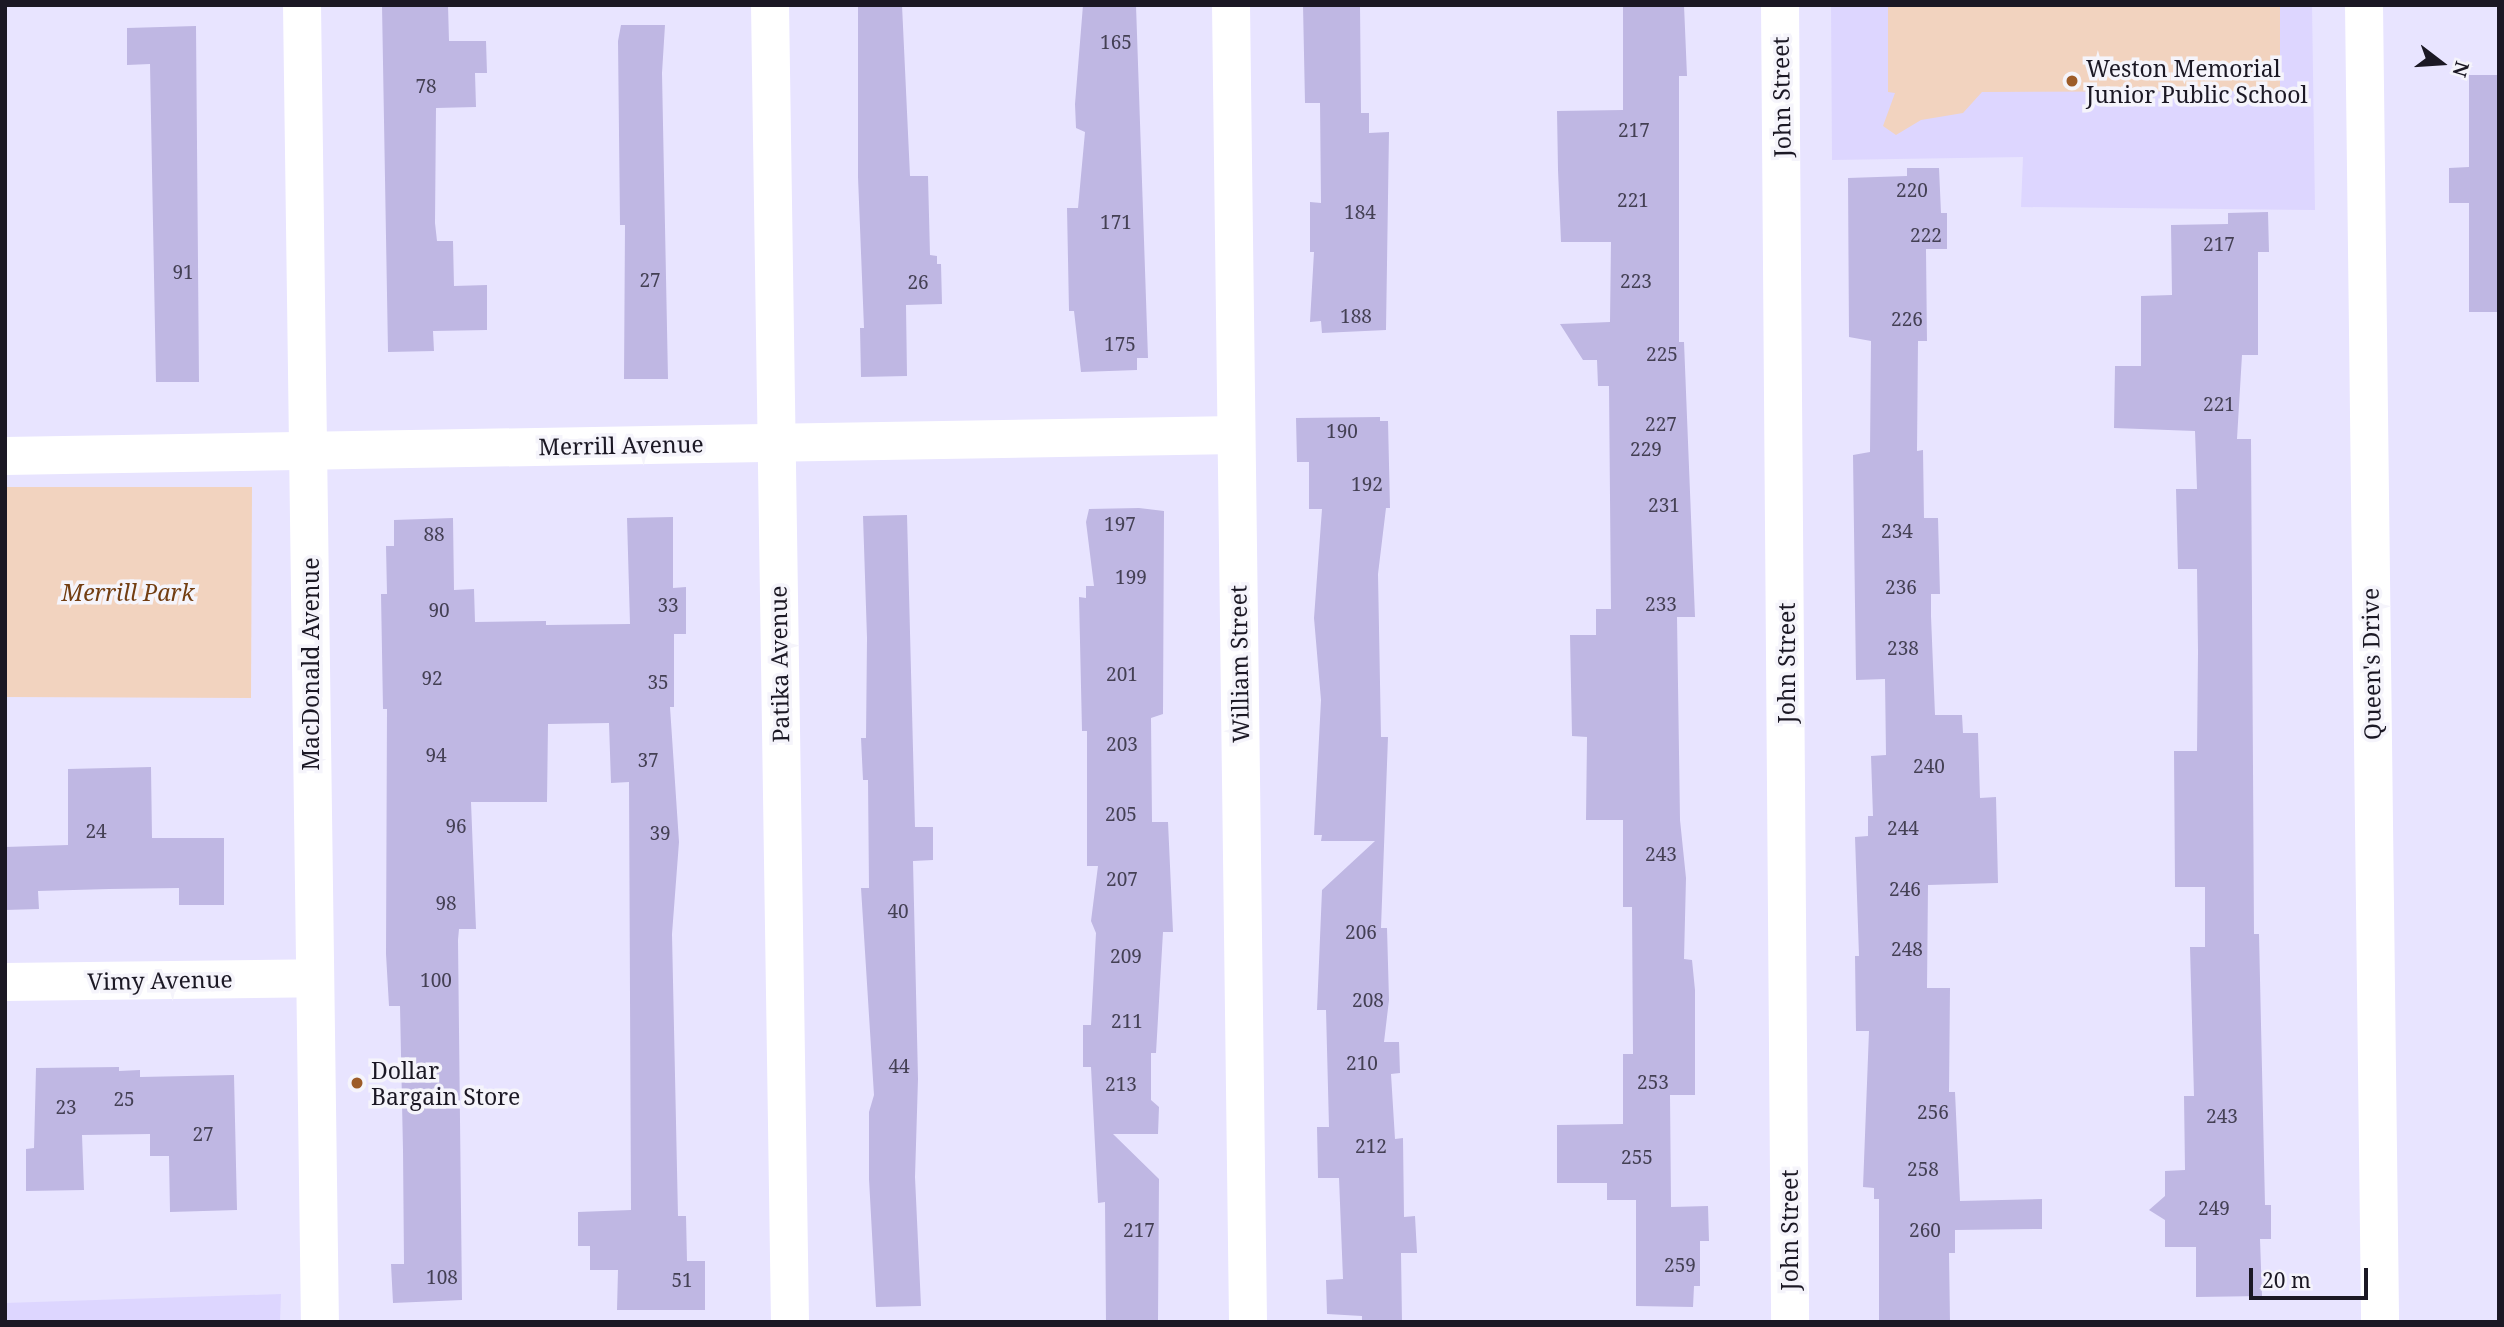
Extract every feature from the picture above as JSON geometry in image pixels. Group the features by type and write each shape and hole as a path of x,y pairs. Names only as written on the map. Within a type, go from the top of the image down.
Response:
{"street":[{"name":"MacDonald Avenue","path":"302,5 320,1322"},
{"name":"Patika Avenue","path":"770,5 790,1322"},
{"name":"William Street","path":"1231,5 1248,1322"},
{"name":"John Street","path":"1780,5 1790,1322"},
{"name":"Queen's Drive","path":"2364,5 2380,1322"},
{"name":"Merrill Avenue","path":"5,456 1236,435"},
{"name":"Vimy Avenue","path":"5,982 315,978"}],"shaded area":[{"name":"Weston Memorial Junior Public School","path":"1831,5 2312,5 2315,210 2021,207 2023,157 1832,160"},
{"path":"281,1294 280,1322 5,1322 5,1303"}],"green space":[{"path":"1888,5 2280,5 2280,91 1982,92 1963,113 1921,120 1896,135 1883,126 1895,93 1888,92"},
{"name":"Merrill Park","path":"5,487 252,487 251,698 5,697"}],"building":[{"path":"382,5 448,5 449,41 486,41 487,73 475,73 476,107 436,108 435,223 437,241 453,241 454,286 487,285 487,330 433,331 434,351 388,352"},
{"path":"858,5 902,5 910,176 928,176 930,255 937,256 937,264 941,264 942,304 906,305 907,376 861,377 860,328 864,328 858,177"},
{"path":"1083,5 1136,5 1148,358 1137,358 1137,370 1081,372 1074,311 1069,311 1067,208 1078,208 1085,132 1076,128 1075,104"},
{"path":"1303,5 1360,5 1361,113 1369,113 1369,133 1389,132 1386,330 1322,333 1321,321 1310,322 1314,252 1310,252 1310,202 1321,203 1320,103 1305,103"},
{"path":"1623,5 1684,5 1687,76 1679,76 1679,342 1684,342 1695,617 1677,617 1680,820 1686,878 1684,959 1692,960 1695,990 1695,1095 1670,1095 1671,1207 1708,1206 1709,1241 1700,1241 1700,1286 1694,1286 1693,1307 1636,1306 1636,1200 1607,1200 1607,1183 1557,1183 1557,1125 1623,1124 1623,1054 1633,1054 1632,907 1623,907 1623,820 1586,820 1587,737 1572,736 1570,635 1596,635 1596,609 1611,609 1609,386 1598,386 1597,360 1583,360 1560,324 1610,322 1611,242 1561,242 1557,111 1623,110"},
{"path":"621,25 665,25 662,73 668,379 624,379 625,225 620,225 618,41"},
{"path":"196,26 199,382 156,382 150,64 127,65 127,28"},
{"path":"2469,75 2499,75 2499,312 2469,312 2469,203 2449,203 2449,168 2469,167"},
{"path":"1907,168 1939,168 1941,213 1947,213 1947,249 1926,249 1927,341 1918,341 1917,451 1923,450 1924,518 1938,518 1940,594 1931,594 1935,715 1962,715 1963,733 1978,733 1980,798 1996,797 1998,883 1928,885 1927,988 1950,988 1949,1092 1955,1092 1960,1201 2042,1199 2042,1229 1955,1230 1955,1253 1949,1253 1950,1322 1879,1322 1879,1199 1874,1199 1874,1188 1863,1187 1869,1031 1856,1031 1855,956 1859,956 1855,837 1868,836 1868,816 1873,816 1871,756 1886,755 1885,679 1856,680 1853,455 1870,452 1871,341 1849,337 1848,178 1907,176"},
{"path":"2268,212 2269,252 2258,252 2258,355 2242,355 2237,439 2251,439 2254,934 2259,934 2265,1205 2271,1205 2271,1239 2260,1239 2262,1296 2196,1297 2196,1247 2165,1247 2165,1220 2149,1210 2165,1196 2165,1171 2185,1170 2184,1096 2194,1096 2190,947 2205,947 2205,887 2175,887 2174,751 2197,751 2198,652 2197,569 2178,569 2176,489 2197,489 2195,431 2114,428 2115,366 2141,366 2141,296 2172,295 2171,225 2228,224 2228,213"},
{"path":"1380,417 1380,421 1388,421 1390,508 1386,508 1378,574 1381,737 1388,737 1381,928 1387,928 1389,1000 1384,1042 1399,1042 1400,1073 1391,1074 1395,1139 1403,1138 1404,1217 1415,1216 1417,1253 1401,1253 1402,1322 1362,1322 1362,1316 1327,1314 1326,1280 1343,1279 1339,1178 1318,1178 1317,1127 1329,1127 1326,1010 1317,1010 1322,890 1375,841 1321,841 1322,835 1314,835 1321,700 1314,618 1322,509 1309,509 1309,462 1297,462 1296,418"},
{"path":"1139,508 1164,511 1163,714 1151,718 1152,822 1168,822 1173,932 1163,932 1156,1053 1151,1053 1151,1100 1159,1107 1158,1134 1113,1134 1159,1179 1158,1322 1106,1322 1105,1202 1098,1203 1091,1067 1083,1067 1083,1025 1091,1025 1096,933 1091,921 1098,866 1087,866 1087,731 1082,731 1079,597 1086,598 1086,586 1094,586 1086,522 1089,509"},
{"path":"907,515 915,827 933,827 933,860 913,861 918,1079 915,1177 921,1306 876,1307 869,1179 869,1112 874,1095 861,888 869,888 868,780 863,780 861,738 866,738 867,638 863,516"},
{"path":"673,517 673,588 686,587 686,634 674,634 674,707 670,707 679,842 672,934 678,1216 686,1216 687,1261 705,1261 705,1310 617,1310 618,1270 590,1270 590,1246 578,1246 578,1212 631,1210 629,782 611,783 609,723 548,724 547,802 471,802 476,929 459,929 458,940 462,1300 393,1303 391,1264 404,1264 403,1150 400,1006 389,1006 386,954 387,709 383,709 381,594 387,594 386,546 394,546 394,520 453,518 454,590 474,589 475,622 546,621 546,625 630,624 627,518"},
{"path":"151,767 152,838 224,838 224,905 179,905 179,888 109,889 38,891 39,909 5,910 5,847 68,845 68,769"},
{"path":"119,1067 119,1071 140,1070 140,1077 234,1075 237,1210 170,1212 169,1156 150,1156 150,1134 82,1135 84,1190 26,1191 26,1149 34,1148 36,1068"}],"place":[{"name":"Weston Memorial Junior Public School","path":"2072,81"},
{"name":"Dollar Bargain Store","path":"357,1083"}]}
